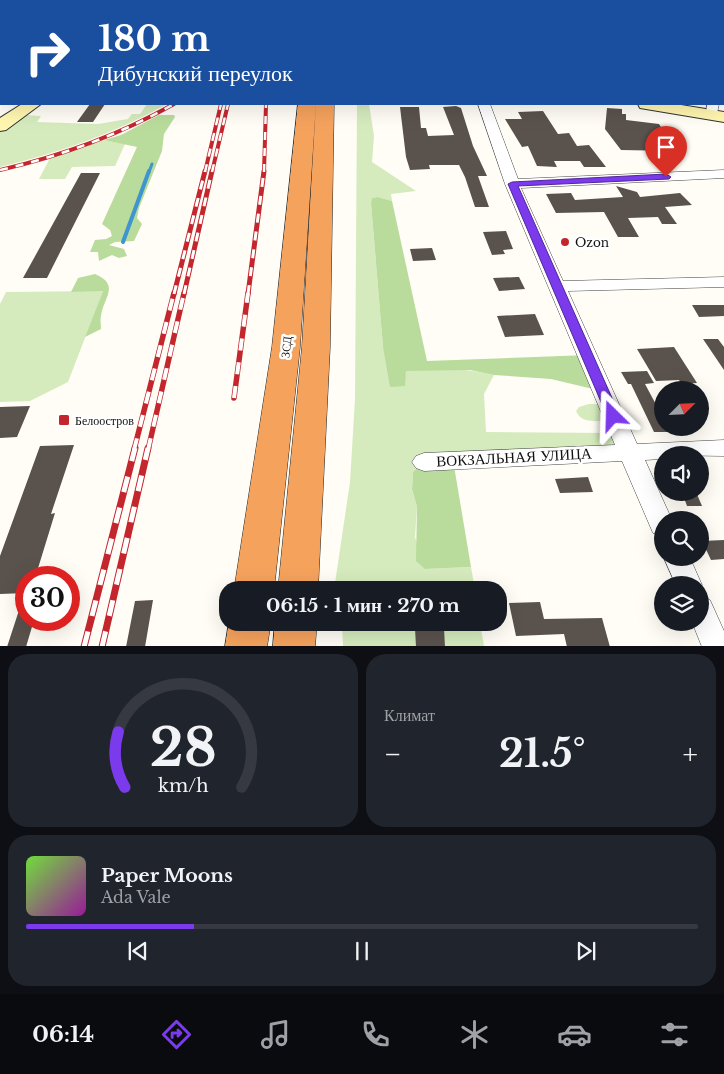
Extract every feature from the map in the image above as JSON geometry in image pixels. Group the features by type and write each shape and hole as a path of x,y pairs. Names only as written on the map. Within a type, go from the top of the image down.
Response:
{"highway":[{"name":"ЗСД","path":"299,581 316,347 310,208 300,168 307,105"},
{"name":"ЗСД","path":"255,581 286,347 310,208 325,105"},
{"path":"246,646 248,631"},
{"path":"294,646 295,631"}],"street":[{"path":"0,126 32,105"},
{"path":"484,105 512,184 655,511"},
{"path":"655,105 716,112"},
{"path":"512,184 724,174"},
{"path":"558,286 724,282"},
{"name":"ВОКЗАЛЬНАЯ УЛИЦА","path":"424,462 724,448"},
{"path":"709,629 717,646"}],"green space":[{"path":"146,105 165,105 85,142 0,167 0,130 23,115 41,116 37,122 98,124 128,119 132,114 140,114"},
{"path":"357,105 369,105 374,136 372,162 416,191 391,194 392,201 378,197 372,198 371,203 383,347 404,386 406,371 450,369 494,375 484,394 486,432 611,433 628,449 417,468 413,472 412,489 417,507 415,537 425,569 471,567 473,581 335,581 350,482 355,399"},
{"path":"159,115 174,115 175,117 164,134 162,151 139,208 137,218 142,224 134,241 115,242 109,245 124,249 127,256 119,258 112,255 99,261 98,252 90,252 95,240 106,239 112,236 110,230 102,224 137,147 104,140 121,135"},
{"path":"104,140 125,144 115,166 72,167 65,179 39,179 50,158"},
{"path":"378,197 392,201 427,361 588,355 593,389 551,379 494,375 470,370 406,371 405,386 390,387 383,347 371,203 372,198"},
{"path":"95,274 103,278 109,287 102,309 101,329 85,337 103,291 71,292 78,278"},
{"path":"103,291 68,382 30,401 0,402 0,304 6,292"},
{"path":"598,404 605,421 588,421 578,415 576,411 579,407"},
{"path":"453,460 471,567 425,569 416,561 417,507 412,489 413,472 417,468"},
{"path":"342,631 481,631 484,646 343,646"}],"building":[{"path":"89,105 104,105 93,122 77,122"},
{"path":"456,106 461,108 473,146 487,176 478,176 489,207 475,207 459,165 429,165 430,169 410,170 406,157 400,107 419,107 421,128 426,128 428,136 454,135 443,107"},
{"path":"607,108 622,109 622,114 626,114 626,120 659,124 676,151 621,150 605,129"},
{"path":"543,111 558,134 569,133 577,146 589,145 606,167 584,167 580,161 554,161 557,167 537,166 528,146 522,147 505,119 522,119 518,112"},
{"path":"81,173 100,173 47,278 23,278"},
{"path":"616,186 637,192 640,197 680,193 692,205 665,207 677,224 662,224 658,217 628,218 639,237 618,237 604,212 556,213 546,194 571,193 575,200 623,197"},
{"path":"506,231 513,249 503,250 505,254 492,255 483,232"},
{"path":"432,248 436,260 413,261 410,249"},
{"path":"519,277 525,289 499,291 493,278"},
{"path":"692,305 724,305 724,316 699,317"},
{"path":"535,314 544,335 505,337 497,316"},
{"path":"703,339 718,339 724,347 724,370"},
{"path":"674,347 696,381 656,381 637,349"},
{"path":"647,371 654,383 645,384 654,401 654,432 631,384 628,384 621,372"},
{"path":"30,406 17,437 0,438 0,407"},
{"path":"74,445 51,514 55,513 39,566 15,566 15,593 0,594 0,556 40,446"},
{"path":"588,477 593,492 560,493 555,479"},
{"path":"685,501 700,501 702,506 687,506"},
{"path":"724,540 724,559 711,560 709,556 709,541"},
{"path":"153,600 145,646 126,646 135,601"},
{"path":"540,602 544,619 602,618 610,646 567,646 564,634 516,636 509,603"},
{"path":"15,623 15,631 31,631 26,646 7,646"},
{"path":"415,631 444,631 445,646 416,646"}],"waterway":[{"path":"149,172 152,164"},
{"path":"123,242 149,171"}],"railway":[{"path":"0,170 45,158 111,135 172,105"},
{"path":"205,172 221,105"},
{"path":"212,172 228,105"},
{"path":"264,172 266,105"},
{"path":"174,294 205,171"},
{"path":"184,294 212,171"},
{"path":"248,294 264,171"},
{"path":"134,450 174,293"},
{"path":"148,450 184,293"},
{"path":"234,398 248,293"},
{"path":"84,646 135,448"},
{"path":"102,646 148,448"}],"place":[{"name":"Ozon","path":"565,242"},
{"name":"Белоостров","path":"64,420"}],"route":[{"path":"613,416 512,184 666,177"}]}
